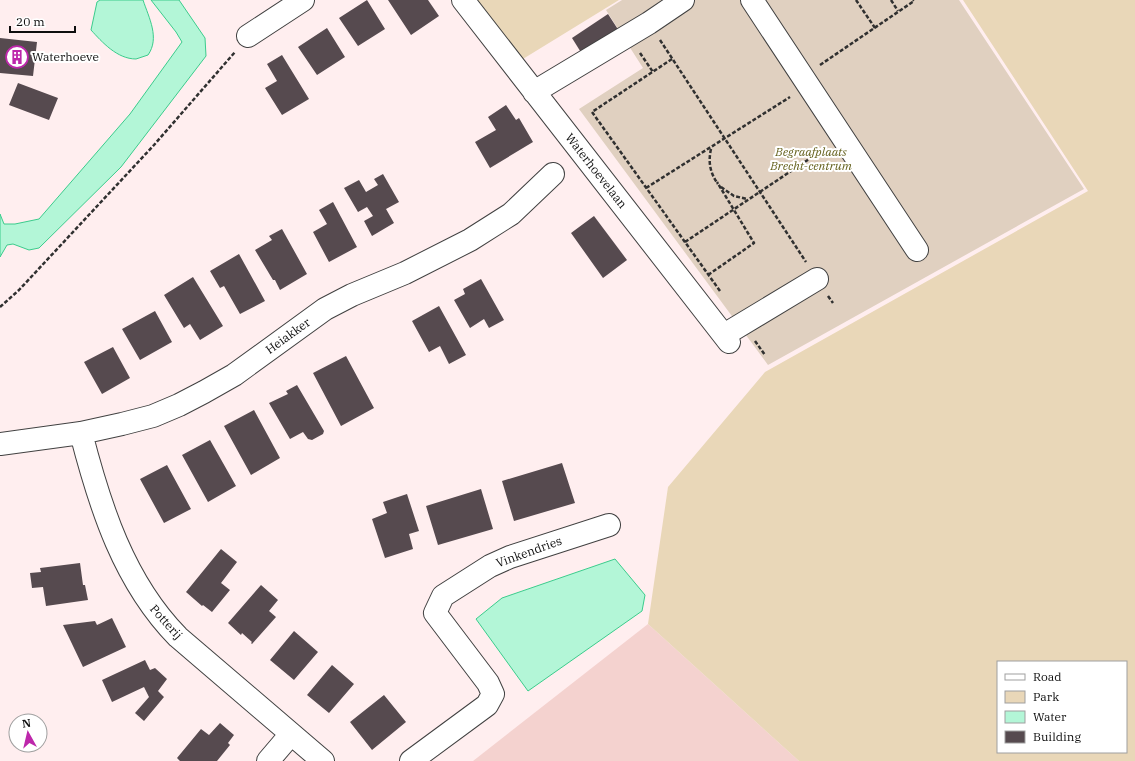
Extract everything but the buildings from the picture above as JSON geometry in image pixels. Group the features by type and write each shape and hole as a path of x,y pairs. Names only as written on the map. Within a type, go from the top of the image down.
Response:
{"street":[{"path":"248,36 303,0"},
{"name":"Waterhoevelaan","path":"463,0 726,338 817,279"},
{"path":"534,92 649,23 683,0"},
{"path":"752,0 917,250"},
{"name":"Heiakker","path":"0,444 82,433 153,416 180,405 234,375 325,309 352,295 405,274 470,240 511,214 553,174"},
{"name":"Potterij","path":"82,433 95,483 108,523 132,576 150,605 164,623 178,637 323,761"},
{"name":"Vinkendries","path":"411,761 487,705 493,694 488,683 435,612 443,596 490,566 510,557 609,525"},
{"path":"268,761 291,734"}],"path":[{"path":"856,0 875,28"},
{"path":"891,0 898,11"},
{"path":"646,188 711,148 806,81 875,28 914,1 913,0"},
{"path":"649,23 833,303"},
{"path":"0,307 19,290 154,145 248,36"},
{"path":"672,59 592,112 721,293"},
{"path":"685,242 843,137"},
{"path":"708,274 754,243 733,210 711,170 709,155 711,148"},
{"path":"717,182 722,188 734,196 748,199"}],"shaded area":[{"path":"648,624 799,761 473,761"}],"green space":[{"path":"471,0 619,0 518,62"},
{"name":"Begraafplaats Brecht-centrum","path":"622,0 959,0 1084,189 768,365 579,109 643,68 606,10"},
{"path":"963,0 1135,0 1135,761 799,761 648,624 668,487 765,372 1088,191"}],"water":[{"path":"100,0 143,0 153,35 153,42 148,55 136,59 122,56 110,49 91,30 97,2"},
{"path":"151,0 179,0 205,38 206,56 121,167 39,248 29,250 13,244 7,245 0,257 0,214 4,224 15,224 39,219 130,114 182,42"},
{"path":"615,559 645,595 642,611 528,691 476,619 502,598"}],"place":[{"name":"Waterhoeve","path":"17,57"}]}
